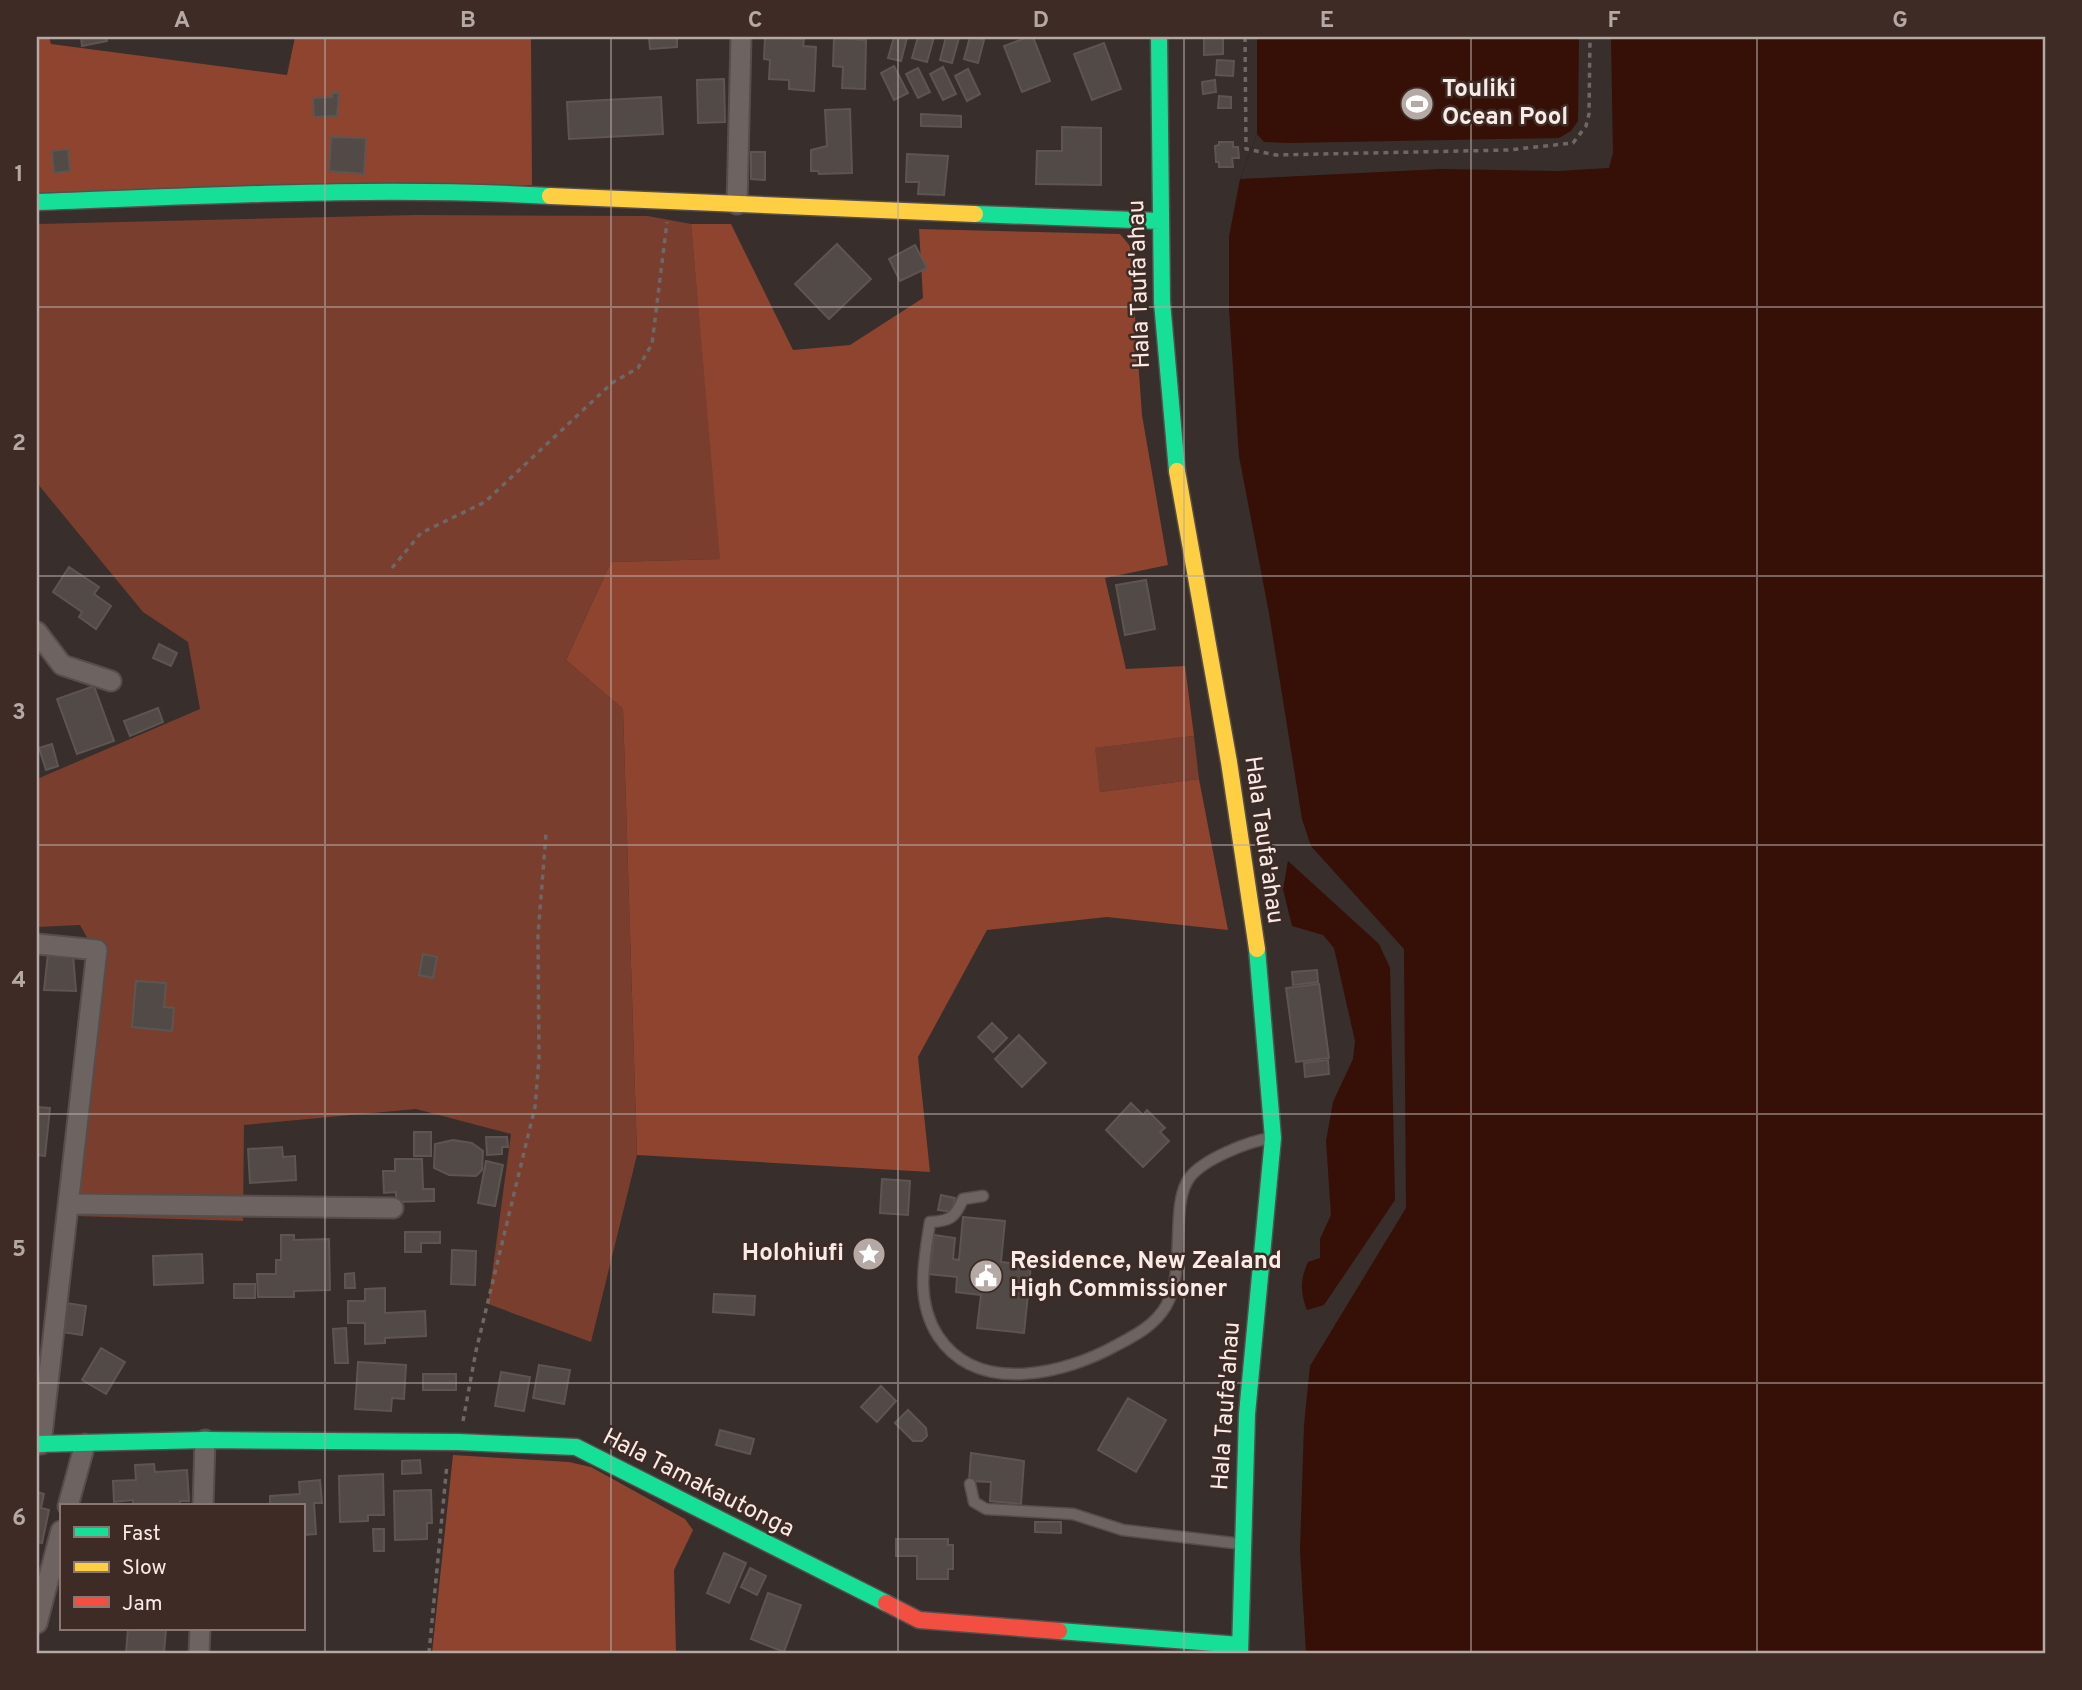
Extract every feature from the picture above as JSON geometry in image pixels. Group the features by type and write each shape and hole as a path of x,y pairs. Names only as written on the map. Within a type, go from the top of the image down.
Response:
{"street":[{"path":"737,204 741,37"},
{"name":"Hala Taufa'ahau","path":"1159,37 1163,349 1189,558 1229,763 1266,1023 1273,1138 1247,1414 1240,1649"},
{"path":"37,202 308,193 481,192 670,203 1160,220"},
{"path":"37,632 62,665 111,681"},
{"path":"37,944 97,950 39,1444"},
{"path":"69,1204 393,1208"},
{"path":"204,1504 205,1440"},
{"name":"Hala Tamakautonga","path":"39,1444 205,1440 458,1442 576,1447 919,1620 1240,1649"},
{"path":"69,1504 85,1444"},
{"path":"37,1623 60,1535"},
{"path":"199,1653 200,1630"}],"lane":[{"path":"983,1196 963,1199 955,1216 948,1221 930,1222 921,1280 926,1307 936,1333 949,1350 965,1362 991,1371 1022,1375 1056,1371 1091,1360 1151,1325 1167,1305 1176,1276 1181,1198 1191,1176 1200,1167 1252,1141 1273,1138"},
{"path":"970,1485 974,1502 986,1509 1073,1514 1123,1530 1242,1544"}],"path":[{"path":"1245,37 1247,149 1276,155 1508,150 1573,142 1586,126 1589,114 1590,37"},
{"path":"392,568 421,533 485,502 611,383 638,368 652,344 670,203"},
{"path":"429,1653 445,1467 458,1442 476,1351 535,1107 539,1059 538,935 545,834"}],"shaded area":[{"path":"37,37 49,37 51,44 287,75 295,37 531,37 532,185 37,193"},
{"path":"1257,37 2045,37 2045,1653 1306,1653 1300,1551 1304,1425 1310,1366 1406,1208 1404,949 1311,846 1302,819 1269,613 1239,456 1229,309 1229,237 1240,179 1257,134"},
{"path":"415,215 648,216 691,224 721,559 611,562 566,660 623,709 637,1155 591,1342 488,1304 511,1134 416,1109 244,1125 243,1221 75,1216 101,962 80,925 37,927 37,779 200,709 188,642 143,612 37,483 37,224"},
{"path":"691,224 731,224 793,350 850,345 923,298 919,229 1120,234 1130,246 1142,415 1168,565 1105,578 1126,669 1185,666 1194,736 1095,748 1100,792 1199,779 1228,930 1107,917 987,930 918,1057 930,1172 637,1155 623,709 566,660 611,562 720,559"},
{"path":"1194,736 1199,779 1100,792 1094,748"},
{"path":"1288,861 1379,944 1390,968 1395,1200 1324,1305 1307,1310 1302,1292 1303,1275 1308,1262 1320,1258 1320,1239 1331,1215 1326,1141 1333,1102 1353,1059 1355,1041 1334,948 1323,935 1292,926 1283,889"},
{"path":"453,1455 569,1462 591,1467 685,1519 693,1530 674,1570 676,1653 432,1653"}],"pier":[{"path":"1579,37 1611,37 1613,153 1609,168 1558,171 1441,169 1240,179 1257,134 1264,142 1289,143 1559,138 1571,131 1578,121"}],"building":[{"path":"81,37 106,37 107,41 82,46"},
{"path":"649,37 677,37 677,47 650,49"},
{"path":"765,37 804,39 803,46 816,47 814,91 789,89 789,80 769,79 770,60 764,59"},
{"path":"894,37 907,38 901,61 888,58"},
{"path":"918,37 934,37 927,62 912,58"},
{"path":"946,37 959,38 952,63 940,60"},
{"path":"970,37 984,40 978,63 964,59"},
{"path":"1033,37 1050,81 1022,92 1004,46"},
{"path":"1204,37 1223,37 1223,54 1204,55"},
{"path":"834,38 866,40 865,89 842,88 843,67 833,66"},
{"path":"1104,43 1121,89 1092,100 1074,54"},
{"path":"1217,60 1234,61 1233,76 1216,75"},
{"path":"894,66 908,93 894,100 881,73"},
{"path":"943,67 956,94 943,100 930,74"},
{"path":"918,68 930,92 918,98 906,74"},
{"path":"968,69 980,94 967,101 955,76"},
{"path":"724,79 725,122 698,123 697,80"},
{"path":"1215,80 1216,92 1203,94 1202,82"},
{"path":"332,93 339,93 337,116 314,117 313,98 332,97"},
{"path":"1219,96 1231,97 1231,108 1218,108"},
{"path":"661,97 663,134 569,139 567,102"},
{"path":"850,109 852,173 819,174 818,171 811,171 811,150 827,146 825,110"},
{"path":"921,114 961,116 961,127 921,126"},
{"path":"1062,127 1101,128 1101,185 1036,184 1037,151 1062,151"},
{"path":"331,137 366,138 364,174 329,171"},
{"path":"1219,142 1233,142 1233,147 1238,147 1239,158 1232,158 1233,167 1219,167 1219,162 1216,162 1215,146 1219,145"},
{"path":"68,149 70,171 54,173 52,151"},
{"path":"751,152 765,152 765,180 751,179"},
{"path":"907,154 948,156 944,195 918,194 919,182 906,182"},
{"path":"837,244 871,279 829,319 795,284"},
{"path":"915,245 927,268 900,281 889,259"},
{"path":"69,567 99,587 94,594 111,606 96,629 79,617 82,612 53,592"},
{"path":"1146,580 1155,629 1125,635 1116,585"},
{"path":"159,644 177,653 171,666 153,658"},
{"path":"94,686 114,741 77,754 57,699"},
{"path":"158,708 163,722 130,736 124,721"},
{"path":"52,744 58,766 46,770 39,748"},
{"path":"48,954 73,955 76,991 44,990"},
{"path":"423,954 437,957 433,978 419,975"},
{"path":"1317,970 1318,982 1293,985 1292,972"},
{"path":"136,981 166,983 164,1007 174,1008 172,1031 132,1027"},
{"path":"1319,984 1329,1058 1296,1062 1286,988"},
{"path":"992,1023 1007,1038 993,1052 978,1037"},
{"path":"1019,1035 1046,1063 1022,1087 995,1059"},
{"path":"1328,1060 1329,1074 1305,1077 1304,1063"},
{"path":"1131,1103 1143,1115 1147,1110 1165,1128 1160,1132 1169,1141 1143,1167 1106,1130"},
{"path":"37,1107 50,1108 45,1156 37,1155"},
{"path":"414,1132 431,1132 431,1156 414,1156"},
{"path":"486,1137 507,1137 508,1147 502,1147 502,1154 487,1155"},
{"path":"453,1140 472,1143 483,1151 482,1170 476,1176 449,1175 434,1168 435,1144"},
{"path":"282,1147 283,1157 295,1156 296,1180 250,1183 248,1149"},
{"path":"395,1159 422,1159 423,1189 434,1189 434,1201 396,1202 396,1192 384,1193 383,1171 395,1171"},
{"path":"486,1161 503,1165 495,1206 478,1203"},
{"path":"882,1179 910,1181 908,1215 880,1213"},
{"path":"941,1195 955,1198 952,1212 938,1210"},
{"name":"Residence, New Zealand High Commissioner","path":"963,1217 1005,1221 1001,1262 1031,1265 1024,1333 977,1328 981,1295 956,1292 957,1277 929,1274 934,1235 955,1238 953,1259 959,1260"},
{"path":"405,1232 440,1232 440,1243 421,1243 421,1252 405,1252"},
{"path":"281,1235 294,1235 294,1240 329,1239 330,1290 294,1291 294,1297 258,1297 257,1274 276,1274 276,1260 281,1260"},
{"path":"452,1250 476,1251 475,1285 451,1284"},
{"path":"202,1254 203,1283 154,1285 153,1256"},
{"path":"354,1273 355,1288 345,1288 345,1274"},
{"path":"234,1284 255,1284 255,1298 234,1298"},
{"path":"385,1288 385,1313 425,1311 426,1336 385,1338 385,1343 365,1344 365,1323 348,1323 348,1301 365,1301 365,1289"},
{"path":"714,1294 755,1296 754,1315 713,1312"},
{"path":"66,1303 86,1306 82,1335 62,1332"},
{"path":"346,1328 348,1363 335,1363 333,1329"},
{"path":"101,1348 125,1362 106,1394 82,1380"},
{"path":"358,1362 406,1365 404,1399 392,1398 391,1411 355,1409"},
{"path":"539,1365 570,1370 564,1404 533,1398"},
{"path":"501,1372 530,1377 524,1411 495,1406"},
{"path":"423,1374 456,1374 456,1390 423,1390"},
{"path":"881,1386 896,1401 877,1422 861,1407"},
{"path":"1128,1398 1166,1420 1136,1472 1098,1450"},
{"path":"908,1410 926,1428 927,1436 922,1441 913,1441 895,1423"},
{"path":"720,1430 754,1439 750,1454 716,1445"},
{"path":"971,1453 1024,1461 1021,1504 990,1501 991,1482 969,1481"},
{"path":"420,1460 421,1473 402,1474 402,1461"},
{"path":"154,1464 155,1472 187,1470 189,1501 180,1501 180,1504 133,1504 133,1500 114,1502 113,1481 136,1480 135,1465"},
{"path":"383,1474 384,1515 368,1515 368,1521 340,1522 339,1476"},
{"path":"320,1480 322,1503 314,1503 316,1534 304,1535 304,1504 270,1504 270,1496 300,1494 299,1482"},
{"path":"431,1490 432,1523 427,1523 427,1539 395,1540 394,1491"},
{"path":"37,1492 44,1494 41,1508 49,1510 42,1543 37,1542"},
{"path":"1035,1522 1061,1522 1061,1533 1035,1532"},
{"path":"373,1529 384,1529 384,1551 374,1551"},
{"path":"896,1539 948,1539 948,1545 953,1545 953,1569 948,1569 948,1579 917,1579 917,1556 896,1556"},
{"path":"724,1553 746,1563 729,1603 707,1593"},
{"path":"750,1568 766,1576 757,1595 741,1587"},
{"path":"768,1593 801,1605 784,1652 751,1639"},
{"path":"128,1630 166,1630 164,1653 126,1653"}],"traffic: fast":[{"path":"1159,37 1162,302 1177,471"},
{"path":"37,202 358,192 550,196"},
{"path":"975,214 1160,221"},
{"path":"1240,1653 1247,1414 1273,1138 1257,949"},
{"path":"37,1444 205,1440 458,1442 576,1447 886,1603"},
{"path":"1059,1631 1240,1645"}],"traffic: slow":[{"path":"550,196 975,214"},
{"path":"1177,471 1229,762 1257,949"}],"traffic: jam":[{"path":"886,1603 919,1620 1059,1631"}],"place":[{"name":"Touliki Ocean Pool","path":"1417,104"},
{"name":"Holohiufi","path":"869,1254"},
{"name":"Residence, New Zealand High Commissioner","path":"986,1276"}]}
